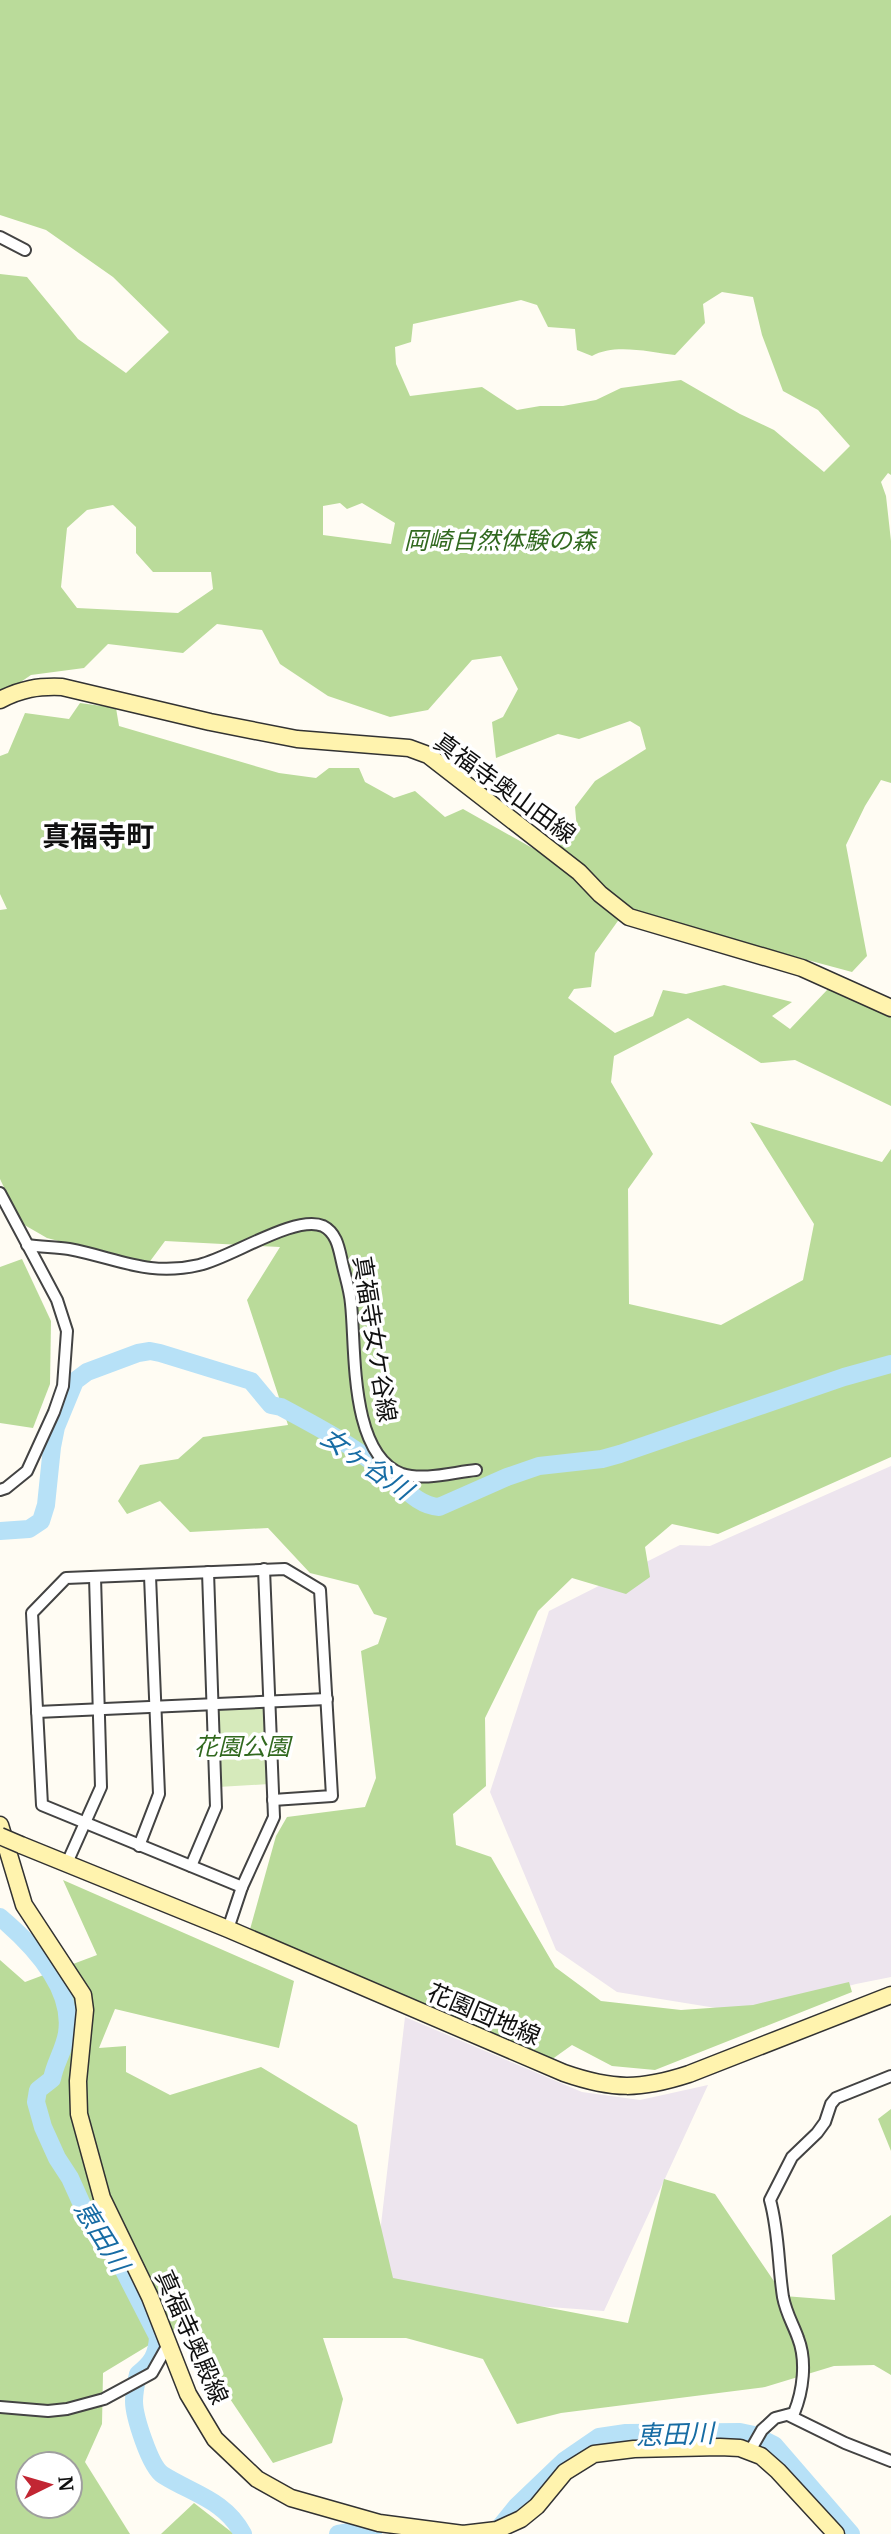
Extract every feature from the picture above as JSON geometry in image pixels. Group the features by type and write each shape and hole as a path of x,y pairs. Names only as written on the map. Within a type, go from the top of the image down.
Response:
{"street":[{"path":"0,237 25,250"},
{"name":"真福寺奥山田線","path":"0,700 19,690 62,687 209,722 297,739 409,748 428,755 453,772 579,872 628,917 802,968 891,1009"},
{"path":"0,1193 57,1300 67,1331 63,1386 54,1412 27,1471 6,1489 0,1490"},
{"name":"真福寺女ケ谷線","path":"27,1245 69,1249 134,1267 178,1268 227,1256 293,1226 307,1223 322,1226 334,1234 341,1256 351,1300 359,1405 367,1432 380,1455 392,1468 409,1475 476,1470"},
{"path":"228,1929 242,1887 274,1817 264,1569"},
{"path":"242,1887 42,1805 32,1614 66,1577 285,1569 320,1590 332,1796 273,1800"},
{"path":"191,1866 216,1807 208,1572"},
{"path":"139,1846 159,1794 150,1576"},
{"path":"67,1863 102,1787 94,1577"},
{"path":"37,1712 327,1699"},
{"name":"真福寺奥殿線","path":"0,1825 24,1905 83,1995 85,2010 78,2081 79,2114 103,2198 150,2297 188,2394 215,2439 257,2479 291,2498 379,2523 463,2534 517,2529 565,2472 594,2454 634,2449 751,2449 778,2471 834,2533"},
{"name":"花園団地線","path":"0,1836 228,1929 564,2073 592,2082 621,2087 661,2084 891,1995"},
{"path":"751,2449 760,2433 775,2418 794,2413 799,2400 803,2353 783,2297 777,2224 770,2200 792,2157 817,2133 836,2098 891,2076"},
{"path":"0,2407 48,2411 104,2399 152,2374 169,2343"},
{"path":"788,2415 845,2443 891,2461"}],"shaded area":[{"path":"891,1466 891,1977 747,2013 617,1992 556,1950 490,1792 549,1611 680,1545 710,1546"},
{"path":"405,2017 582,2092 640,2100 708,2085 604,2311 373,2294"}],"green space":[{"name":"岡崎自然体験の森","path":"0,0 891,0 891,475 888,473 881,482 886,496 891,541 891,783 881,780 846,845 867,956 852,972 625,911 595,953 591,987 574,989 568,998 615,1033 653,1016 663,990 686,994 724,985 792,1002 772,1016 790,1029 828,989 891,1014 891,1106 795,1060 761,1063 688,1018 614,1056 611,1082 653,1154 628,1189 629,1304 721,1325 803,1280 814,1224 750,1122 882,1162 891,1149 891,1457 718,1534 672,1524 645,1547 650,1577 626,1594 572,1578 538,1611 485,1718 486,1786 453,1814 456,1845 491,1857 555,1967 601,2001 681,2010 753,2005 849,1982 852,1992 655,2070 612,2066 572,2045 551,2060 249,1933 276,1836 287,1817 365,1807 376,1778 361,1651 378,1644 387,1618 374,1614 358,1585 310,1573 268,1528 190,1532 160,1501 127,1514 118,1501 140,1465 178,1459 203,1437 288,1425 247,1300 280,1247 165,1241 148,1264 47,1238 21,1223 0,1179 0,910 7,909 0,894 0,756 8,753 25,713 69,719 80,703 116,708 119,726 279,773 316,778 329,768 359,768 365,782 394,798 415,791 445,817 463,809 543,854 577,830 575,807 595,781 646,749 640,727 630,721 579,739 558,734 496,758 492,722 503,717 518,689 501,656 472,660 428,710 390,717 328,696 280,664 262,630 217,624 183,653 108,644 84,668 31,675 0,696 0,274 27,277 78,339 126,373 169,332 113,277 46,230 0,215","holes":["722,292 753,297 762,335 783,391 818,410 850,446 824,472 774,430 681,380 621,388 596,400 517,410 482,387 410,396 396,364 395,347 411,342 413,324 521,300 537,305 548,327 575,329 577,350 592,356 621,349 675,355 705,323 703,304","340,503 347,509 362,503 395,523 391,544 323,535 323,506","113,505 136,527 136,553 153,572 211,572 213,589 178,613 77,608 61,587 67,528 87,510"]},
{"path":"22,1259 51,1321 50,1384 33,1428 0,1423 0,1267"},
{"name":"花園公園","path":"266,1706 269,1784 218,1787 214,1709"},
{"path":"63,1880 294,1981 279,2048 115,2009 99,2048 126,2046 126,2072 170,2095 261,2067 357,2125 393,2278 628,2323 664,2179 715,2194 784,2296 835,2300 832,2255 891,2215 891,2375 874,2365 834,2366 765,2387 561,2413 517,2424 483,2359 406,2338 323,2338 343,2399 332,2443 273,2463 206,2363 197,2316 103,2373 102,2424 85,2462 130,2534 0,2534 0,1960 25,1982 97,1955"},
{"path":"891,2109 891,2151 878,2119"},
{"path":"194,2503 234,2534 161,2534"}],"waterway":[{"name":"女ヶ谷川","path":"0,1531 29,1529 41,1521 46,1505 56,1427 75,1381 87,1372 138,1353 160,1353 251,1381 271,1405 281,1407 342,1441 417,1499 439,1507 539,1466 602,1459 620,1454 844,1377 891,1364"},
{"name":"恵田川","path":"0,1917 38,1954 58,1983 64,1999 67,2016 66,2039 52,2079 38,2090 36,2102 43,2127 84,2209 118,2259 158,2337 153,2358 138,2374 134,2394 137,2418 148,2452 163,2475 218,2505 236,2522 243,2534"},
{"name":"恵田川","path":"496,2532 517,2506 564,2461 599,2437 626,2433 740,2432 754,2435 774,2445 851,2534"},
{"name":"恵田川","path":"338,2534 356,2531 373,2534"}],"district":[{"name":"真福寺町","path":"98,836"}]}
